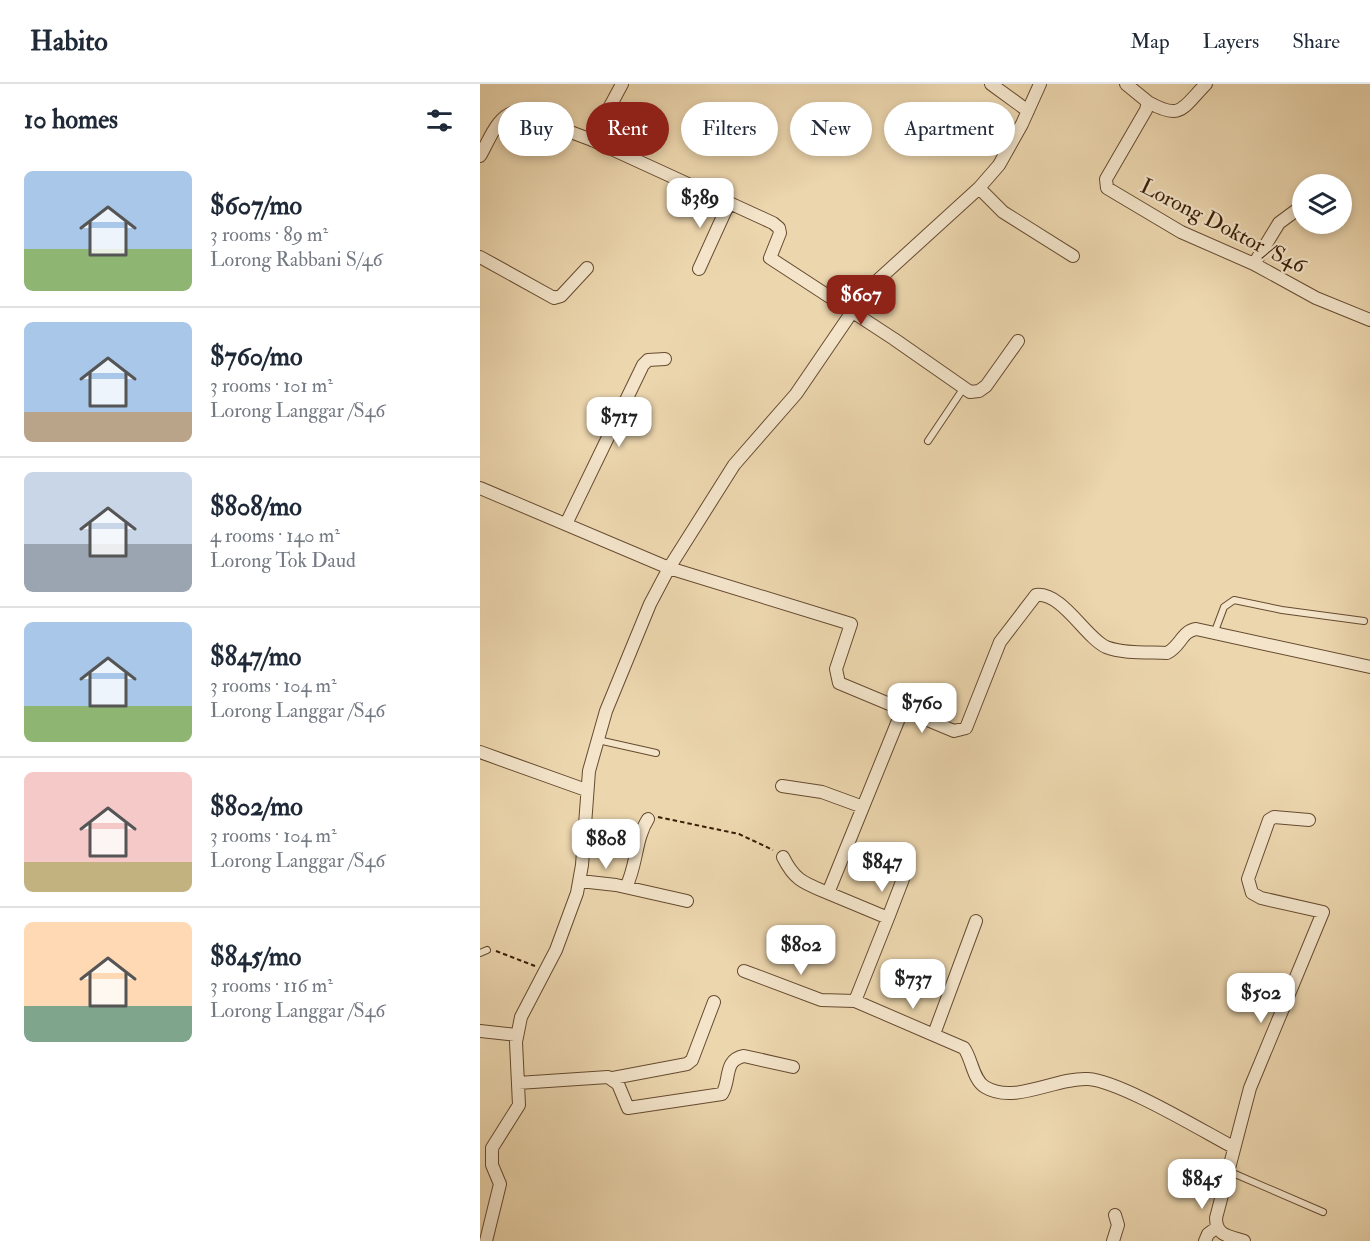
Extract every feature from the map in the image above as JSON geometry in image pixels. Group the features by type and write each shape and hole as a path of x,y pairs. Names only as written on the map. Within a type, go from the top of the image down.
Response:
{"street":[{"path":"612,102 622,84"},
{"path":"991,84 1028,111"},
{"path":"486,1241 484,1226 500,1184 492,1165 492,1148 519,1105 517,1035 521,1017 556,950 580,881 586,790 598,740 609,702 650,604 669,568 734,465 796,394 867,290 979,188 999,165 1040,84"},
{"path":"1126,84 1148,102 1166,112 1177,111 1206,84"},
{"name":"Lorong Doktor /S46","path":"1148,102 1146,110 1106,179 1107,188 1181,232 1254,264 1316,298 1370,320"},
{"path":"480,156 503,117 510,112 517,112 586,138"},
{"path":"627,156 779,228 780,233 770,258 853,311 963,389 970,392 979,391 986,386 1018,341"},
{"path":"979,188 1003,213 1073,256"},
{"path":"699,268 729,203"},
{"path":"1254,264 1279,223 1292,213"},
{"path":"480,257 554,298 561,296 586,268"},
{"path":"566,524 643,365 648,360 665,359"},
{"path":"480,488 669,568 851,624 836,669 839,683 952,730 966,728 1000,642 1036,595 1050,597 1103,644 1114,649 1167,653 1190,630 1215,631 1266,646 1370,667"},
{"path":"828,892 902,711"},
{"path":"480,752 586,790"},
{"path":"782,786 822,792 863,807"},
{"path":"1244,1241 1220,1233 1216,1228 1216,1218 1227,1171 1250,1088 1323,912 1261,898 1252,893 1248,879 1269,820 1274,817 1309,820"},
{"path":"626,887 632,876 643,827 648,819"},
{"path":"783,857 792,874 799,880 888,918"},
{"path":"855,1001 903,879"},
{"path":"580,881 626,887 687,901"},
{"path":"934,1035 976,921"},
{"path":"744,971 821,1000 855,1001 964,1048 969,1055 978,1081 1000,1093 1021,1091 1071,1080 1102,1082 1233,1147"},
{"path":"519,1083 613,1078 687,1064 692,1060 714,1002"},
{"path":"480,1031 517,1035"},
{"path":"613,1078 628,1108 722,1094 726,1088 730,1064 735,1058 744,1056 793,1067"},
{"path":"1113,1241 1118,1232 1115,1215"},
{"path":"1205,1241 1208,1234 1216,1228"}],"lane":[{"path":"928,441 963,389"},
{"path":"1215,631 1224,607 1234,600 1282,610 1364,621"},
{"path":"598,740 656,753"},
{"path":"1227,1171 1323,1212"}],"path":[{"path":"648,819 656,817 739,834 783,857"},
{"path":"483,952 499,951 545,971"}]}
